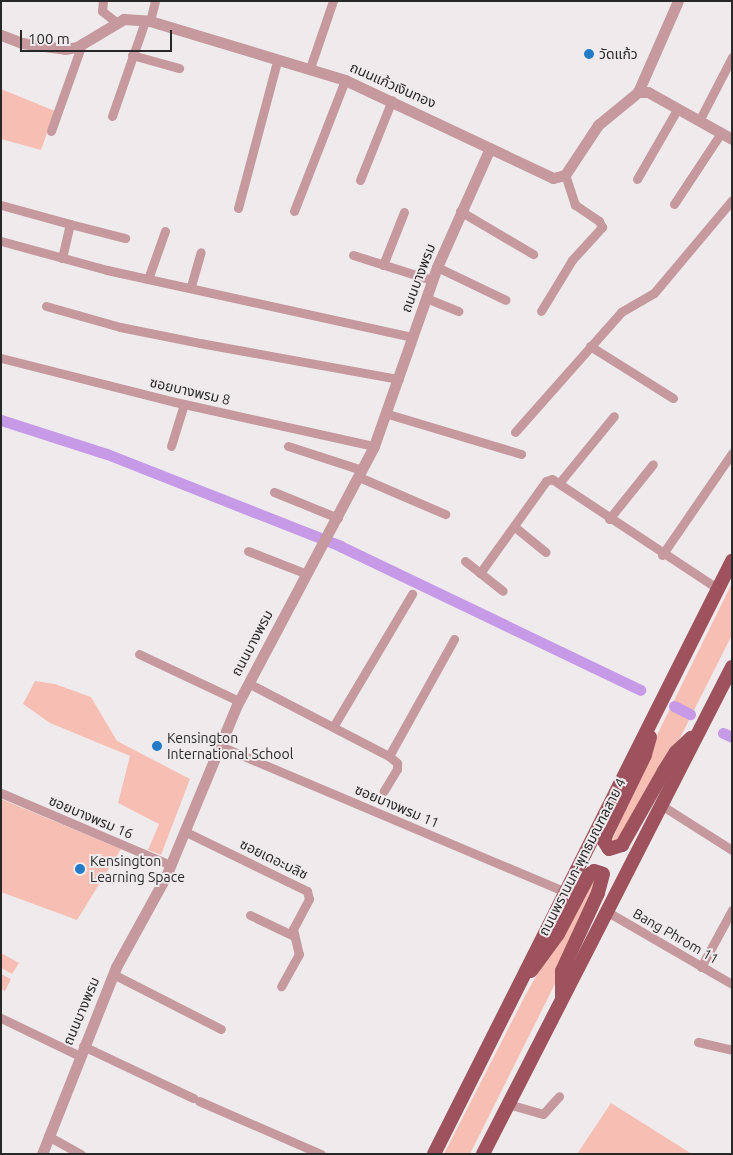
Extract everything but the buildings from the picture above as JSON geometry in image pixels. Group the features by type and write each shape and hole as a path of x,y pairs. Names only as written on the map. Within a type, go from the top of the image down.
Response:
{"main road":[{"name":"ถนนพรานนก-พุทธมณฑลสาย 4","path":"434,1154 732,561"},
{"path":"483,1154 732,666"},
{"path":"651,721 645,755 604,841 609,849 622,845 676,752 699,731"},
{"path":"521,980 546,953 589,875 599,871 604,878 562,971 562,997"}],"street":[{"path":"1,35 46,48 64,49 82,44 116,22 102,11 103,1"},
{"path":"112,116 132,55 155,1"},
{"path":"310,68 333,1"},
{"path":"541,312 572,260 602,228 599,222 575,205 565,175 598,125 638,92 678,1"},
{"name":"ถนนแก้วเงินทอง","path":"116,22 148,21 277,60 310,68 345,80 392,100 546,176 565,175"},
{"path":"51,131 82,44"},
{"path":"132,55 179,68"},
{"path":"699,121 732,57"},
{"path":"238,208 277,60"},
{"path":"294,211 345,80"},
{"path":"638,92 648,92 732,139"},
{"path":"360,180 392,100"},
{"path":"636,179 678,108"},
{"path":"674,204 720,132"},
{"name":"ถนนบางพรม","path":"42,1154 81,1050 126,944 171,865 239,701 338,518 374,446 388,414 437,267 460,211 490,148"},
{"path":"515,432 627,306 654,293 732,200"},
{"path":"1,204 126,238"},
{"path":"460,211 533,254"},
{"path":"383,265 404,212"},
{"path":"62,258 70,224"},
{"path":"148,279 165,231"},
{"path":"1,242 148,279 191,286 413,337"},
{"path":"191,286 201,252"},
{"path":"352,255 432,280"},
{"path":"437,267 506,300"},
{"path":"426,298 458,311"},
{"path":"46,306 120,327 200,344 399,379"},
{"path":"590,346 673,398"},
{"name":"ซอยบางพรม 8","path":"1,358 184,404 374,446"},
{"path":"171,446 184,404"},
{"path":"388,414 521,454"},
{"path":"560,482 614,416"},
{"path":"288,446 361,474 445,514"},
{"path":"662,555 732,453"},
{"path":"609,519 653,464"},
{"path":"480,573 516,528 546,481 552,479 560,482 609,519 662,555 718,589"},
{"path":"274,492 338,518"},
{"path":"516,528 546,552"},
{"path":"248,551 307,574"},
{"path":"464,561 503,591"},
{"path":"332,726 412,594"},
{"path":"389,756 454,639"},
{"path":"139,654 239,701"},
{"path":"248,683 389,756 397,763 397,769 384,791"},
{"name":"ซอยบางพรม 11","path":"220,746 565,892"},
{"name":"ซอยบางพรม 16","path":"1,793 171,865"},
{"path":"661,805 732,850"},
{"name":"ซอยเดอะบลิซ","path":"184,831 308,891 309,899 293,929 299,954 281,986"},
{"path":"701,967 732,910"},
{"name":"Bang Phrom 11","path":"606,911 732,984"},
{"path":"250,915 294,936"},
{"path":"113,974 221,1029"},
{"path":"1,1018 81,1050 321,1154"},
{"path":"698,1042 732,1050"},
{"path":"508,1104 543,1114 559,1096"},
{"path":"48,1136 82,1154"}],"shaded area":[{"path":"1,89 55,111 41,150 1,139"},
{"path":"732,583 732,635 678,742 618,843 612,841 656,737"},
{"path":"35,681 55,684 91,697 117,741 190,779 161,855 148,850 159,824 118,803 130,756 50,723 23,704"},
{"name":"Kensington Learning Space","path":"1,799 121,849 77,920 1,892"},
{"path":"593,879 596,881 554,986 470,1154 444,1154 527,992"},
{"path":"1,953 19,963 12,974 1,968"},
{"path":"1,974 11,979 5,991 1,989"},
{"path":"611,1103 692,1154 577,1154"}],"waterway":[{"path":"1,420 107,454 340,546 640,690"},
{"path":"674,706 690,714"},
{"path":"723,733 732,737"}],"place":[{"name":"วัดแก้ว","path":"589,54"},
{"name":"Kensington International School","path":"157,746"},
{"name":"Kensington Learning Space","path":"80,869"}]}
